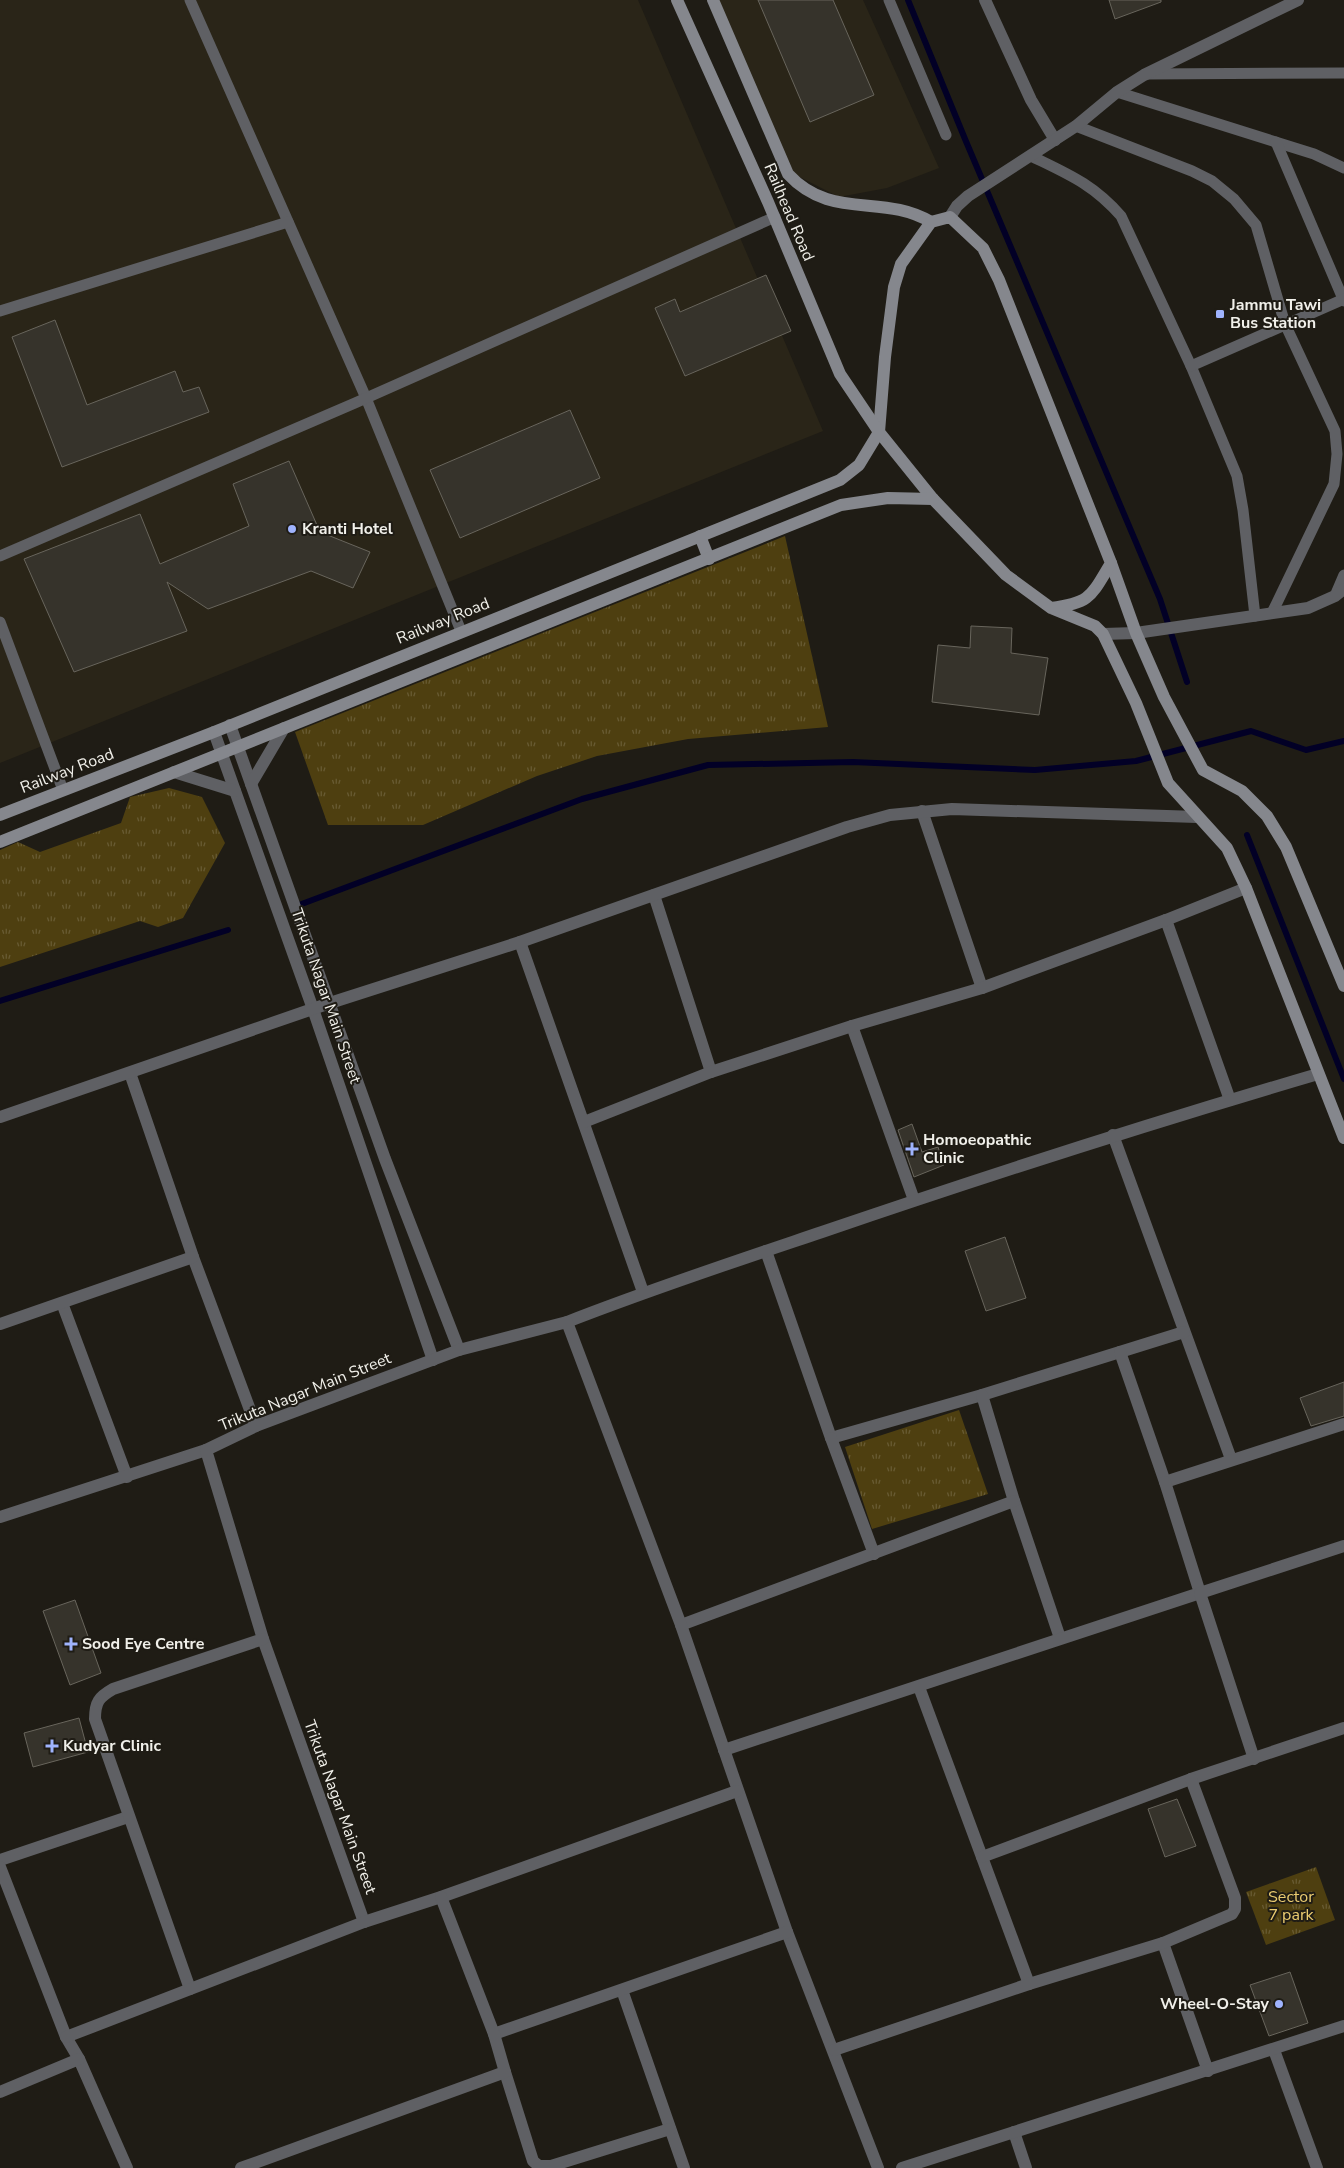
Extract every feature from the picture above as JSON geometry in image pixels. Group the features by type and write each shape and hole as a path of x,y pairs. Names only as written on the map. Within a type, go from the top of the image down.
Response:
{"main road":[{"name":"Railhead Road","path":"677,0 775,217 840,374 879,432 933,499 1006,575 1051,608 1094,626 1102,634"},
{"name":"Railhead Road","path":"713,0 788,174 800,186 815,196 843,204 915,213 931,222"},
{"path":"879,432 884,357 894,286 902,264 931,222 950,217 983,248 999,280 1111,563 1136,633 1164,697 1203,770 1242,791 1267,816 1275,827 1286,847 1344,986"},
{"name":"Railway Road","path":"0,815 214,732 840,480 859,465 879,432"},
{"path":"0,842 841,505 888,498 933,499"},
{"path":"700,536 709,559"},
{"path":"1051,608 1077,604 1092,595 1111,563"},
{"path":"1102,634 1136,704 1168,783 1227,848 1246,888 1344,1138"}],"street":[{"path":"985,0 1031,100 1055,140"},
{"path":"950,217 957,206 968,196 1076,126 1117,92 1144,74 1298,0"},
{"path":"1102,634 1136,633 1308,608 1340,592"},
{"path":"230,725 385,1159 459,1350"},
{"path":"251,784 284,728"},
{"name":"Trikuta Nagar Main Street","path":"214,732 314,1009 433,1360 256,1426 206,1450 263,1639 364,1922 440,1897 737,1791"},
{"path":"174,772 235,791"},
{"path":"0,1117 330,1003 520,942 847,827 890,815 952,809 1197,817"},
{"path":"922,811 982,988"},
{"path":"584,1122 711,1072 852,1026 982,988 1166,920 1246,888"},
{"path":"654,895 711,1072"},
{"path":"1166,920 1230,1100"},
{"path":"520,942 643,1292"},
{"path":"852,1026 914,1200"},
{"path":"130,1073 193,1257 256,1426"},
{"path":"433,1360 459,1350 567,1322 643,1292 914,1200 1113,1135 1318,1074"},
{"path":"1113,1135 1231,1459"},
{"path":"766,1251 831,1438 874,1554"},
{"path":"0,1324 193,1257"},
{"path":"62,1303 127,1477"},
{"path":"567,1322 681,1625 787,1932 878,2168"},
{"path":"831,1438 982,1395 1184,1332"},
{"path":"1120,1352 1165,1482 1254,1758"},
{"path":"982,1395 1014,1501 1060,1638"},
{"path":"1165,1482 1231,1459 1344,1424"},
{"path":"0,1518 206,1450"},
{"path":"681,1625 1014,1501"},
{"path":"724,1750 1344,1546"},
{"path":"190,1989 95,1719 95,1704 113,1689 263,1639"},
{"path":"919,1687 1029,1984"},
{"path":"982,1857 1191,1779 1344,1728"},
{"path":"834,2050 1029,1984 1163,1943 1227,1918 1235,1908 1235,1898 1191,1779"},
{"path":"0,1860 128,1817"},
{"path":"0,1867 66,2037 79,2059 127,2168"},
{"path":"440,1897 494,2034 534,2161 539,2166 551,2166 670,2129"},
{"path":"66,2037 364,1922"},
{"path":"494,2034 787,1932"},
{"path":"1163,1943 1208,2071"},
{"path":"622,1990 684,2168"},
{"path":"902,2168 1344,2026"},
{"path":"1274,2050 1317,2168"},
{"path":"0,2092 79,2059"},
{"path":"241,2168 505,2072"},
{"path":"1014,2132 1026,2168"}],"lane":[{"path":"190,0 366,398 462,631"},
{"path":"889,0 946,135"},
{"path":"1144,74 1344,73"},
{"path":"1117,92 1314,154 1344,168"},
{"path":"1076,126 1192,170 1212,181 1234,199 1256,225 1285,324 1335,431 1337,454 1334,484 1272,613"},
{"path":"1191,366 1344,300 1276,142"},
{"path":"1027,158 1086,183 1106,199 1121,216 1191,366 1236,476 1243,510 1255,616"},
{"path":"0,556 366,398 775,217"},
{"path":"0,311 288,222"},
{"path":"1340,592 1344,575"},
{"path":"0,622 63,790"}],"shaded area":[{"path":"0,0 638,0 823,431 0,763"},
{"path":"713,0 863,0 939,168 887,188 839,197 790,172"}],"green space":[{"path":"785,536 828,727 688,739 597,756 537,776 423,825 328,825 295,732"},
{"path":"169,788 202,797 225,843 183,918 158,927 140,921 0,967 0,850 18,842 40,852 121,823 130,797"},
{"path":"959,1410 988,1494 872,1529 845,1447"},
{"name":"Sector 7 park","path":"1316,1867 1335,1920 1266,1945 1246,1892"}],"building":[{"path":"758,0 833,0 874,95 810,122"},
{"path":"1109,0 1161,0 1161,2 1115,19"},
{"path":"766,275 791,331 685,376 655,308 675,299 680,312"},
{"path":"55,320 87,405 175,371 183,392 199,387 209,412 62,467 12,337"},
{"path":"570,410 600,478 460,538 430,470"},
{"path":"289,461 320,532 370,552 353,588 311,571 208,609 167,582 187,631 74,672 24,559 140,514 160,564 249,526 233,484"},
{"path":"971,626 1012,628 1011,653 1048,658 1039,715 932,702 938,645 970,648"},
{"path":"912,1124 922,1152 938,1147 944,1165 914,1177 898,1130"},
{"path":"1005,1237 1026,1298 986,1311 965,1251"},
{"path":"1344,1382 1344,1416 1311,1426 1300,1398"},
{"path":"75,1600 101,1673 70,1685 43,1611"},
{"path":"79,1718 88,1752 33,1767 24,1733"},
{"path":"1177,1799 1196,1846 1165,1857 1148,1809"},
{"name":"Wheel-O-Stay","path":"1290,1972 1308,2023 1269,2036 1250,1985"}],"waterway":[{"path":"908,0 1160,599 1187,682"},
{"path":"299,905 582,799 708,765 853,762 1035,770 1136,761 1251,731 1306,750 1344,741"},
{"path":"1247,835 1344,1079"},
{"path":"0,1001 228,930"}],"place":[{"name":"Jammu Tawi Bus Station","path":"1220,314"},
{"name":"Kranti Hotel","path":"292,529"},
{"name":"Homoeopathic Clinic","path":"912,1149"},
{"name":"Sood Eye Centre","path":"71,1644"},
{"name":"Kudyar Clinic","path":"52,1746"},
{"name":"Wheel-O-Stay","path":"1279,2004"}]}
